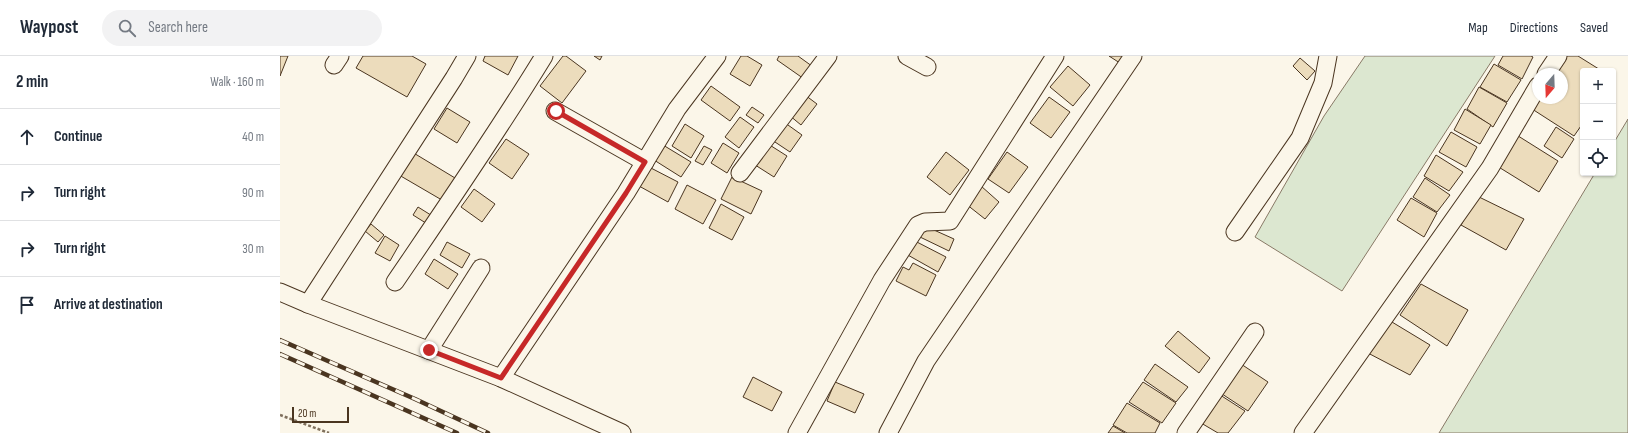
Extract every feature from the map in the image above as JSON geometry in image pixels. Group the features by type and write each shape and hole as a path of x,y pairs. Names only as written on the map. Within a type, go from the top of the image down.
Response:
{"street":[{"path":"308,304 467,56"},
{"path":"395,282 476,163 544,56"},
{"path":"501,378 626,193 677,109 717,56"},
{"path":"740,172 828,56"},
{"path":"907,56 927,67"},
{"path":"797,433 882,280 918,225 925,222 950,221 1056,56"},
{"path":"888,433 926,361 1133,56"},
{"path":"1235,232 1300,138 1323,83 1328,56"},
{"path":"1550,68 1558,56"},
{"path":"1303,433 1490,168 1532,96"},
{"path":"556,111 645,162"},
{"path":"429,350 481,268"},
{"path":"280,292 501,378 622,433"},
{"path":"1186,433 1255,332"}],"path":[{"path":"280,415 329,433"}],"green space":[{"path":"1365,56 1495,56 1342,291 1255,237 1324,116"},
{"path":"1628,119 1628,433 1439,433 1593,176 1616,176 1616,139"}],"building":[{"path":"280,56 288,56 280,76"},
{"path":"363,56 412,56 426,64 407,97 356,68"},
{"path":"485,56 518,56 508,75 483,61"},
{"path":"563,56 566,56 586,71 562,103 540,86"},
{"path":"594,56 602,56 600,60"},
{"path":"741,56 747,56 762,65 750,86 730,74"},
{"path":"779,56 798,56 816,69 807,81 777,60"},
{"path":"1109,56 1129,56 1123,65"},
{"path":"1503,56 1533,57 1522,79 1498,65"},
{"path":"1561,56 1578,56 1597,68 1580,68 1580,127 1574,136 1529,107 1532,104 1568,104 1568,68 1554,68"},
{"path":"1300,58 1315,71 1307,80 1293,66"},
{"path":"1494,64 1521,80 1507,102 1480,87"},
{"path":"1068,66 1090,85 1073,106 1050,87"},
{"path":"711,86 740,107 730,121 701,100"},
{"path":"1479,87 1507,103 1493,127 1467,109"},
{"path":"805,95 817,104 801,125 789,115"},
{"path":"1049,97 1070,112 1051,138 1030,123"},
{"path":"752,107 764,115 758,123 746,115"},
{"path":"447,108 470,122 457,143 434,129"},
{"path":"1465,109 1491,125 1480,144 1454,130"},
{"path":"740,117 754,127 739,148 725,137"},
{"path":"781,120 802,135 790,152 769,138"},
{"path":"685,124 704,136 691,158 672,146"},
{"path":"1556,127 1574,139 1562,158 1544,146"},
{"path":"1451,132 1477,147 1466,167 1439,152"},
{"path":"1515,134 1558,161 1539,192 1497,166"},
{"path":"506,139 529,154 512,179 489,163"},
{"path":"765,142 787,156 774,177 752,163"},
{"path":"723,143 739,153 727,173 711,163"},
{"path":"663,145 691,162 681,177 654,160"},
{"path":"704,146 712,150 703,165 695,161"},
{"path":"412,152 460,181 447,203 399,175"},
{"path":"946,152 969,170 950,195 927,177"},
{"path":"1007,152 1028,167 1009,193 988,179"},
{"path":"1436,155 1463,172 1449,191 1424,176"},
{"path":"649,167 678,182 668,202 639,186"},
{"path":"732,177 762,191 751,214 721,199"},
{"path":"1425,178 1450,195 1437,212 1413,197"},
{"path":"687,185 716,200 703,224 675,209"},
{"path":"981,186 999,202 985,219 966,204"},
{"path":"474,189 495,204 482,222 461,207"},
{"path":"1477,196 1524,219 1506,250 1461,225"},
{"path":"1411,198 1437,213 1424,237 1397,220"},
{"path":"721,204 744,217 732,240 709,228"},
{"path":"418,207 434,217 429,225 413,215"},
{"path":"371,224 384,235 378,242 365,231"},
{"path":"925,226 954,239 949,251 920,237"},
{"path":"385,236 399,245 390,261 375,253"},
{"path":"913,240 946,257 938,272 906,254"},
{"path":"447,242 470,254 462,268 440,255"},
{"path":"434,259 458,274 448,289 425,274"},
{"path":"913,263 936,275 926,296 896,281 903,267 909,270"},
{"path":"1421,284 1468,310 1447,346 1400,315"},
{"path":"1387,319 1430,345 1410,375 1366,352"},
{"path":"1178,331 1210,358 1199,373 1165,346"},
{"path":"1235,360 1268,382 1248,411 1216,390"},
{"path":"1155,364 1188,387 1176,402 1144,380"},
{"path":"753,377 782,392 772,411 743,397"},
{"path":"835,382 864,394 855,413 827,401"},
{"path":"1143,382 1176,403 1162,423 1129,402"},
{"path":"1214,391 1245,411 1228,433 1218,433 1196,420"},
{"path":"1127,403 1160,423 1155,433 1127,433 1113,425"},
{"path":"1113,426 1125,433 1108,433"}],"railway":[{"path":"280,340 415,399 488,433"},
{"path":"280,354 457,433"}],"route":[{"path":"429,350 501,378 626,193 645,162 556,111"}]}
